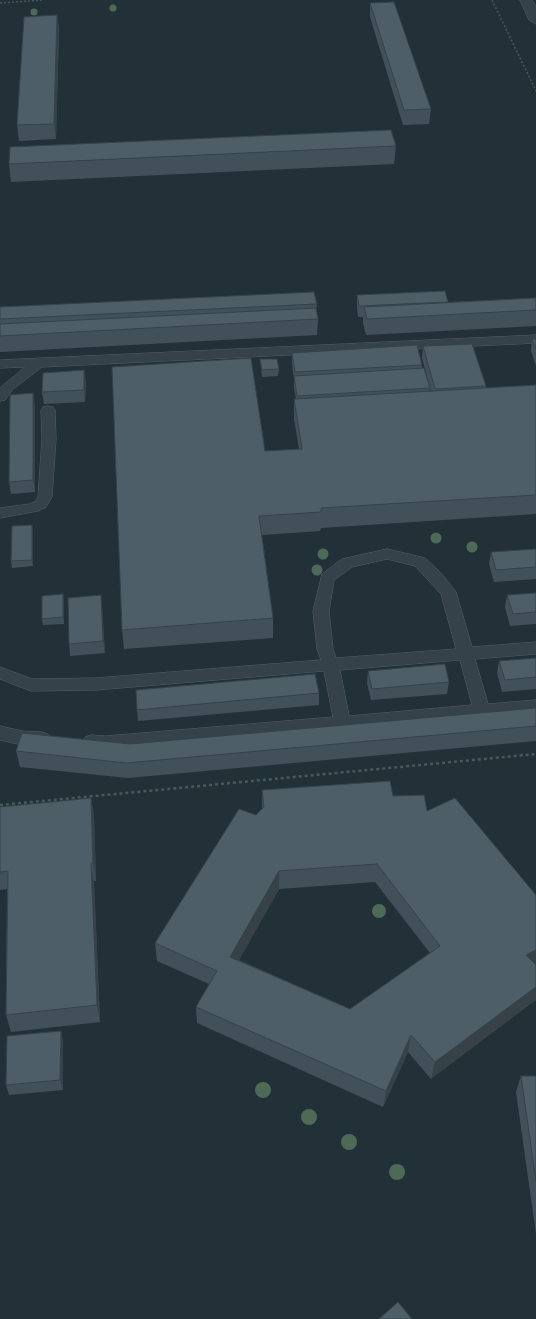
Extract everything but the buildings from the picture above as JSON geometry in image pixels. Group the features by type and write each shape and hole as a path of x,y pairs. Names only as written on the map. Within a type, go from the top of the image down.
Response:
{"street":[{"path":"526,0 536,20"}],"lane":[{"path":"0,364 536,339"},
{"path":"0,397 8,386 39,363"},
{"path":"0,513 33,508 41,504 45,497 48,410"},
{"path":"342,723 331,666 325,649 322,611 327,578 348,563 387,554 420,562 448,592 482,710"},
{"path":"0,673 31,685 96,684 466,655 536,648"},
{"path":"0,733 22,738 106,743 536,706"}],"path":[{"path":"0,3 20,0 44,0"},
{"path":"492,0 536,91"},
{"path":"0,805 536,754"}]}
